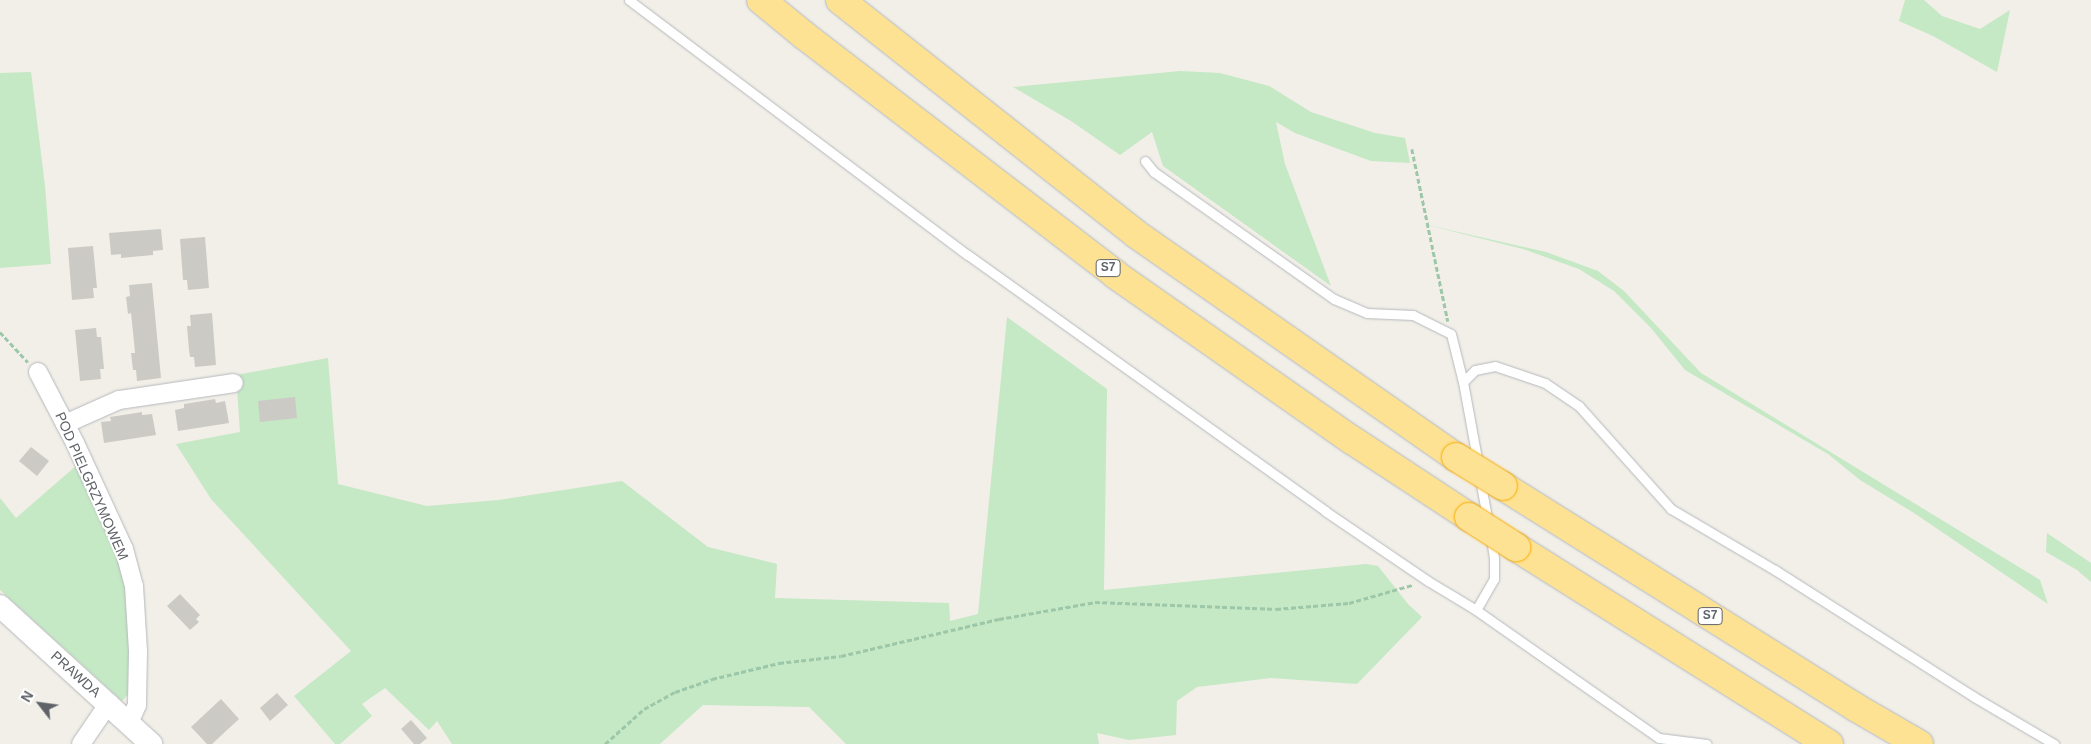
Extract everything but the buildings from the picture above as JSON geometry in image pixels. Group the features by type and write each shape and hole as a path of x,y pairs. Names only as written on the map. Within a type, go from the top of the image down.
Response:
{"highway":[{"name":"S7","path":"761,0 812,42 1116,275 1352,440 1516,547 1829,744"},
{"name":"S7","path":"840,0 1136,234 1456,457 1855,707 1919,744"}],"street":[{"name":"POD PIELGRZYMOWEM","path":"38,372 65,424 124,549 134,586 138,685 136,705 129,723"},
{"path":"65,424 119,400 234,383"},
{"name":"PRAWDA","path":"0,606 109,703 151,744"},
{"path":"81,744 109,703"}],"lane":[{"path":"628,0 1034,303 1325,511 1428,581 1476,610 1661,741 1707,744"},
{"path":"1145,161 1154,172 1334,299 1367,313 1413,315 1451,334 1464,382 1494,558 1494,579 1476,610"},
{"path":"1464,382 1475,370 1495,366 1545,383 1579,406 1671,509 1776,570 1974,697 2054,744"}],"path":[{"path":"1412,149 1451,334"},
{"path":"0,332 38,372"},
{"path":"605,744 644,709 675,692 712,679 779,663 841,656 999,619 1095,602 1276,609 1349,603 1428,581"}],"green space":[{"path":"1905,0 1924,0 1942,16 1980,29 2010,10 1997,72 1933,36 1899,21"},
{"path":"1180,71 1220,73 1269,86 1311,112 1375,133 1405,138 1410,163 1371,161 1295,133 1276,122 1285,164 1331,286 1163,166 1152,132 1120,155 1071,121 1013,87"},
{"path":"31,72 45,186 51,264 0,268 0,73"},
{"path":"1423,224 1546,252 1598,271 1624,291 1701,373 2040,580 2048,604 1914,513 1860,480 1828,454 1685,370 1651,328 1614,291 1579,269 1523,249"},
{"path":"1007,317 1107,389 1104,590 1366,564 1378,566 1408,604 1422,617 1357,684 1271,678 1197,687 1177,701 1176,735 1129,740 1097,733 1099,744 846,744 809,707 703,705 660,744 452,744 437,721 429,730 385,688 362,704 372,716 340,744 335,744 294,696 351,651 211,499 176,444 240,432 236,375 328,358 338,484 427,506 499,500 622,481 708,547 777,564 775,598 949,603 950,621 978,614"},
{"path":"77,465 115,542 130,596 132,690 122,701 0,590 0,498 16,518"},
{"path":"2047,533 2091,563 2091,582 2077,570 2046,552"}]}
